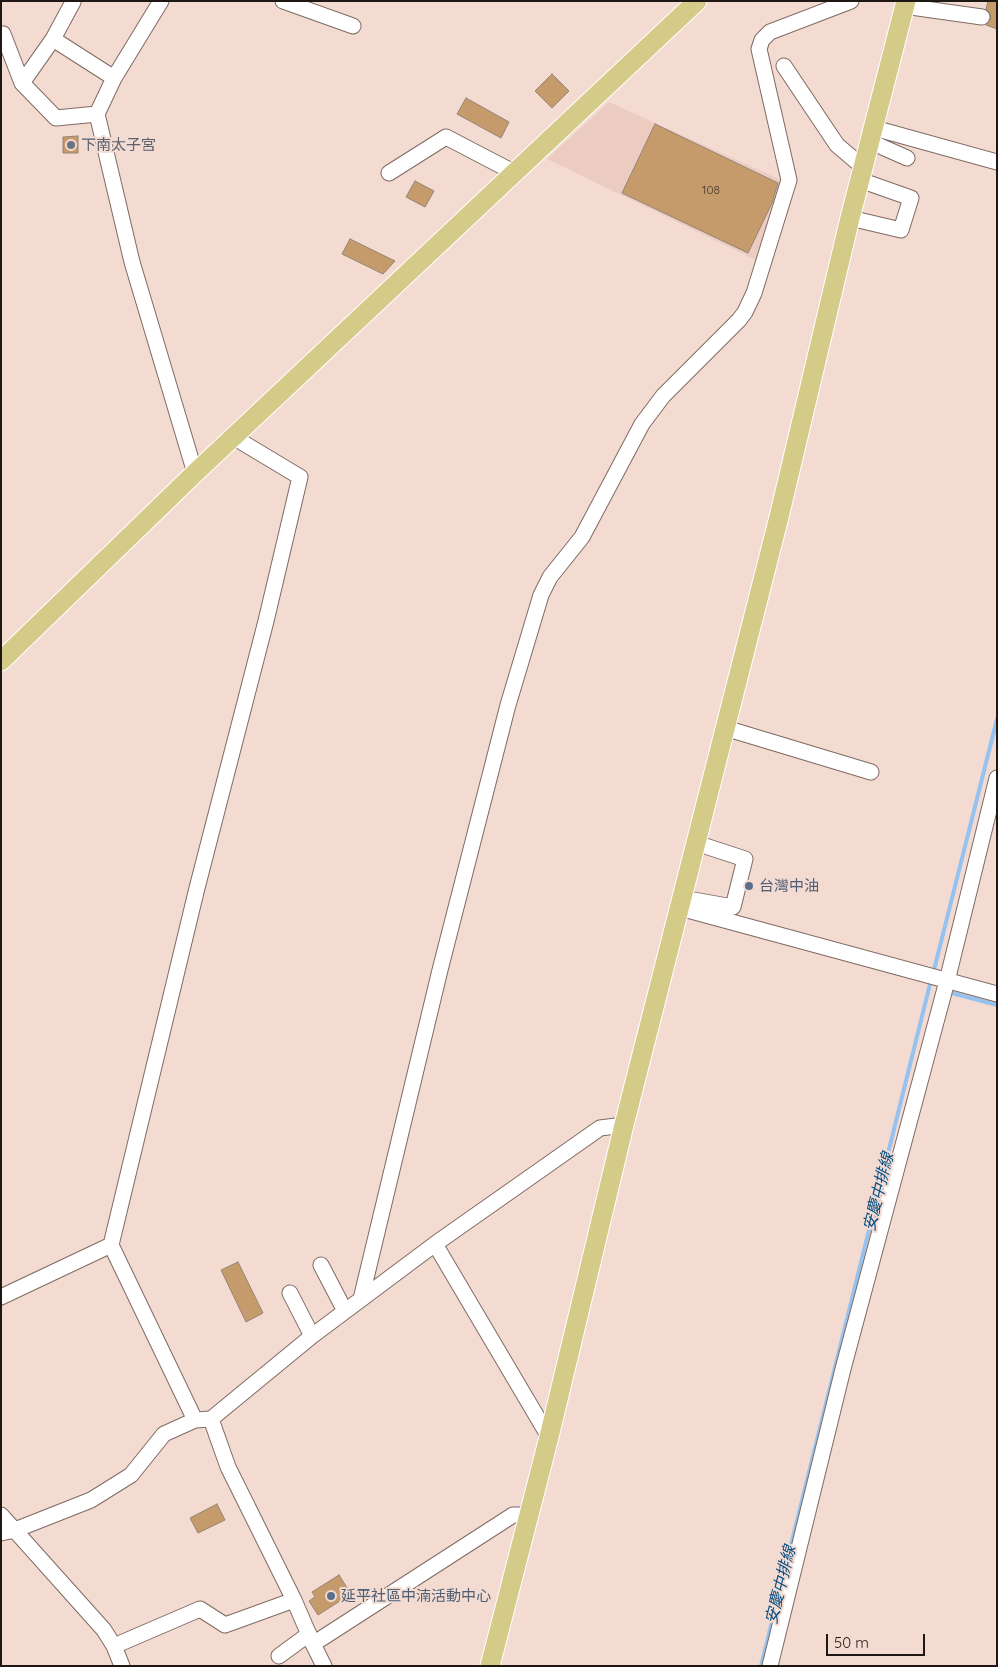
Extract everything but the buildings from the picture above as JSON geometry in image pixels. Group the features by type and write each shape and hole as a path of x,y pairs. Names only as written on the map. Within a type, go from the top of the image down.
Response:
{"main road":[{"path":"1,661 195,473 235,438 697,1"},
{"path":"490,1666 549,1437 624,1125 784,498 850,218 905,3"}],"street":[{"path":"161,1 114,78 97,114 132,262 195,473"},
{"path":"283,1 353,26"},
{"path":"361,1300 440,970 508,705 541,595 550,577 582,537 642,424 663,396 739,320 754,293 789,180 759,49 762,40 770,32 851,1"},
{"path":"22,83 53,39 73,2"},
{"path":"905,3 982,17"},
{"path":"2,33 22,83 56,118 97,114"},
{"path":"53,39 114,78"},
{"path":"784,66 838,145 862,174 911,198 901,230 850,218"},
{"path":"872,135 908,158"},
{"path":"872,135 997,162"},
{"path":"389,173 446,137 515,173"},
{"path":"195,1420 111,1245 197,888 266,621 300,477 235,438"},
{"path":"726,728 871,772"},
{"path":"770,1666 843,1369 997,778"},
{"path":"681,903 733,907 744,860 696,843"},
{"path":"681,903 925,975 997,994"},
{"path":"8,1532 92,1500 130,1475 164,1434 195,1420 211,1419 312,1336 435,1244 600,1128 624,1125"},
{"path":"435,1244 549,1437"},
{"path":"1,1297 111,1245"},
{"path":"321,1265 345,1311"},
{"path":"290,1293 312,1336"},
{"path":"211,1419 228,1466 294,1600 324,1666"},
{"path":"1,1515 8,1532 104,1630 114,1646 122,1666"},
{"path":"279,1656 311,1639 513,1515 529,1515"},
{"path":"114,1646 200,1609 225,1624 294,1600"}],"shaded area":[{"path":"609,102 783,181 762,263 547,159"}],"waterway":[{"name":"安慶中排線","path":"933,974 997,719"},
{"name":"安慶中排線","path":"761,1666 931,980"},
{"path":"948,992 997,1005"}],"place":[{"name":"下南太子宮","path":"71,145"},
{"name":"台灣中油","path":"749,886"},
{"name":"延平社區中湳活動中心","path":"331,1596"}]}
